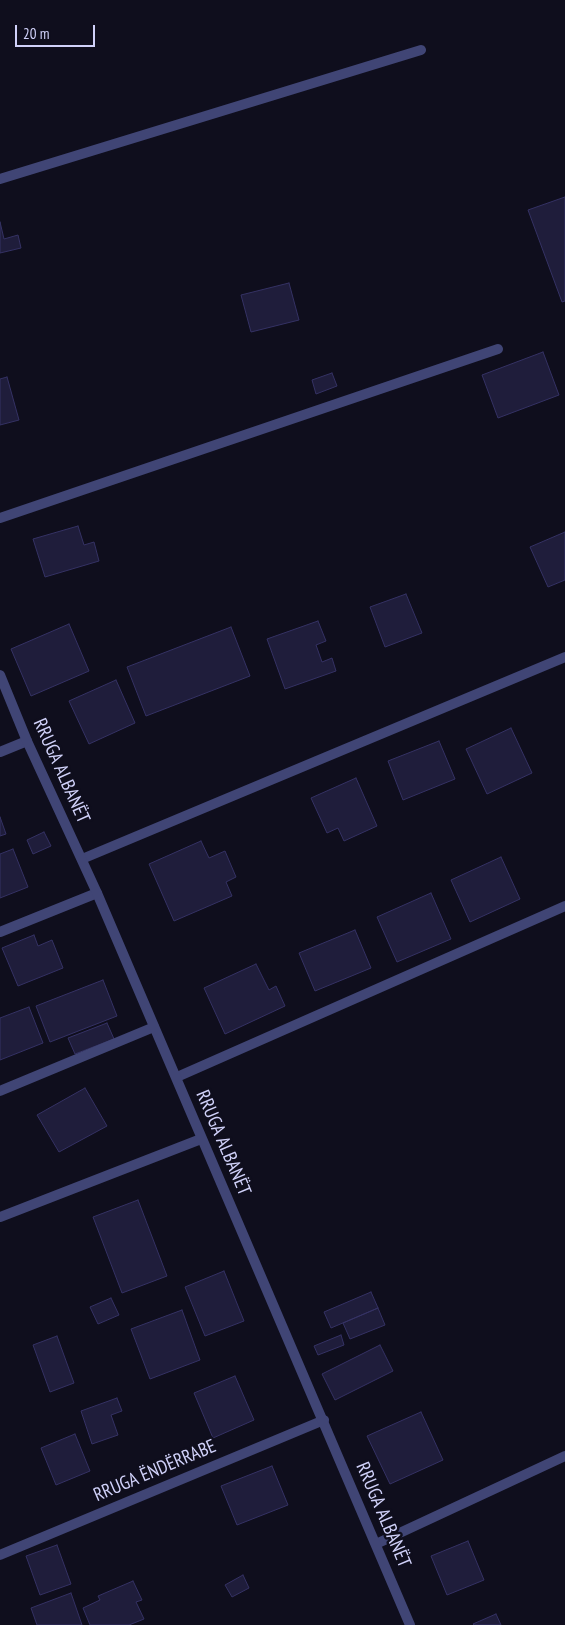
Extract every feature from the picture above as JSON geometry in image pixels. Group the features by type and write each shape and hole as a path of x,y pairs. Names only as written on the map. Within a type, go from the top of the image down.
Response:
{"street":[{"path":"0,179 421,50"},
{"path":"0,518 498,349"},
{"path":"82,859 565,657"},
{"name":"RRUGA ALBANËT","path":"0,676 27,741 98,893 177,1077 201,1139 324,1420 410,1625"},
{"path":"0,752 27,741"},
{"path":"0,932 98,893"},
{"path":"177,1077 565,906"},
{"path":"0,1091 154,1027"},
{"path":"0,1217 201,1139"},
{"name":"RRUGA ËNDËRRABE","path":"0,1555 324,1420"},
{"path":"376,1544 565,1456"}],"building":[{"path":"565,197 565,301 562,302 528,210"},
{"path":"0,222 4,239 18,235 21,248 0,253"},
{"path":"289,283 299,320 251,332 241,295"},
{"path":"543,352 559,395 498,418 482,375"},
{"path":"332,373 337,386 316,394 312,380"},
{"path":"7,377 19,420 0,425 0,379"},
{"path":"78,526 84,545 94,542 99,561 45,577 33,539"},
{"path":"565,532 565,580 548,587 530,547"},
{"path":"406,594 422,633 385,647 370,607"},
{"path":"318,621 326,641 316,645 322,662 332,658 336,671 285,689 267,639"},
{"path":"69,624 89,671 31,696 11,649"},
{"path":"231,627 250,676 146,716 127,667"},
{"path":"116,680 135,723 89,744 69,701"},
{"path":"511,728 532,773 487,794 466,749"},
{"path":"439,741 455,779 403,800 388,761"},
{"path":"356,778 377,826 344,841 338,828 327,833 311,798"},
{"path":"0,817 6,834 0,836"},
{"path":"44,832 51,846 33,854 27,840"},
{"path":"201,841 209,858 225,851 236,877 226,882 232,896 174,921 149,864"},
{"path":"13,849 28,887 0,898 0,854"},
{"path":"501,857 520,899 470,922 451,880"},
{"path":"431,893 451,939 397,962 377,917"},
{"path":"355,930 371,968 315,991 299,953"},
{"path":"34,935 38,946 52,940 63,968 18,986 2,948"},
{"path":"256,964 269,990 276,986 285,1006 225,1034 204,988"},
{"path":"103,980 117,1016 50,1042 36,1006"},
{"path":"29,1007 43,1043 0,1060 0,1018"},
{"path":"107,1023 114,1039 75,1054 68,1038"},
{"path":"85,1088 107,1126 59,1152 37,1115"},
{"path":"138,1200 167,1276 122,1293 93,1217"},
{"path":"224,1271 244,1321 205,1336 185,1287"},
{"path":"371,1292 378,1308 331,1328 324,1312"},
{"path":"111,1298 119,1315 98,1324 90,1307"},
{"path":"378,1308 385,1325 350,1339 343,1323"},
{"path":"182,1310 200,1360 150,1379 131,1329"},
{"path":"341,1335 344,1345 318,1355 314,1346"},
{"path":"57,1336 74,1383 50,1392 33,1345"},
{"path":"380,1345 393,1371 335,1400 322,1374"},
{"path":"235,1376 254,1420 213,1438 194,1393"},
{"path":"117,1398 122,1411 111,1415 118,1435 92,1444 81,1411"},
{"path":"421,1412 443,1460 390,1484 367,1436"},
{"path":"75,1434 90,1471 56,1485 41,1448"},
{"path":"272,1466 288,1505 237,1525 221,1486"},
{"path":"468,1541 484,1580 447,1595 431,1556"},
{"path":"57,1545 71,1584 40,1595 26,1556"},
{"path":"243,1575 249,1588 232,1597 225,1585"},
{"path":"133,1581 142,1600 136,1602 144,1619 129,1625 90,1625 83,1608 100,1600 98,1596"},
{"path":"71,1593 82,1625 37,1625 31,1608"},
{"path":"496,1614 501,1625 473,1624"}]}
